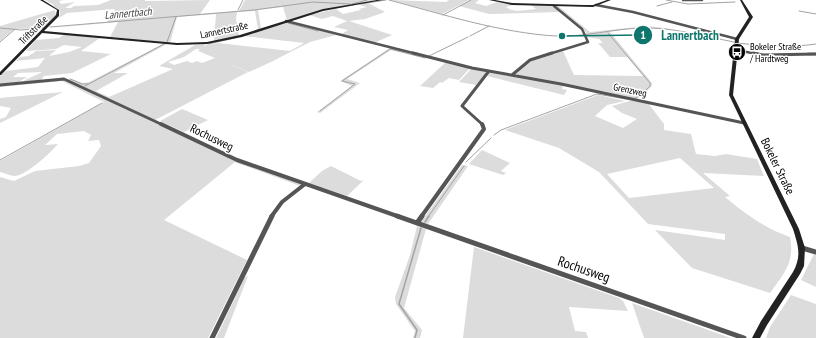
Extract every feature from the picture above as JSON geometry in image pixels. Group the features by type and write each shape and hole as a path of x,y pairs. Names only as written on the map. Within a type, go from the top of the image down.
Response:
{"street":[{"name":"Triftstraße","path":"0,74 43,32 59,13 56,8 43,0"},
{"name":"Lannertstraße","path":"43,32 177,44 196,44 230,39 328,9 382,0"},
{"path":"490,0 513,4 554,6 596,5 610,0"},
{"path":"684,0 702,0"},
{"name":"Bokeler Straße","path":"741,0 752,17 736,41 731,95 796,229 802,248 801,262 796,274 756,338"},
{"path":"596,5 633,12 736,41"},
{"path":"512,75 530,60 586,44 588,42 582,29 554,6"},
{"name":"Grenzweg","path":"286,22 489,71 561,84 744,123"},
{"path":"735,50 763,55 816,54"},
{"path":"417,223 484,129 481,122 464,110 462,106 489,71"},
{"name":"Rochusweg","path":"0,85 64,79 237,160 744,338"},
{"path":"212,338 273,213 282,202 305,184"},
{"path":"802,248 816,252"}],"shaded area":[{"path":"45,0 64,0 59,1 61,4 75,2 65,8 71,8 74,6 98,5 111,0 210,0 200,14 239,11 245,0 378,0 327,9 287,20 283,7 258,10 261,28 258,29 255,11 237,12 236,19 239,36 214,41 216,14 177,17 170,43 110,37 118,22 49,28 107,22 115,9 67,13 59,18 60,12 58,9"},
{"path":"391,0 446,2 449,0 469,0 442,14"},
{"path":"471,0 479,0 475,3 486,6 497,2 512,5 506,7 516,11 536,9 531,5 553,6 560,12 489,14 459,6"},
{"path":"368,3 385,12 365,19 349,21 392,35 374,43 340,35 348,30 334,27 347,21 333,16 322,19 309,15 336,9 343,14 361,10 359,9 367,7 359,5"},
{"path":"556,6 558,6 590,32 647,26 673,29 638,28 606,32 610,32 652,83 652,86 641,97 636,99 517,75 516,74 531,61 563,51 574,75 643,76 627,57 610,57 598,43 603,43 599,39 587,37 586,32"},
{"path":"55,10 56,16 44,28 14,29 0,41 0,26"},
{"path":"288,22 336,35 310,42 249,72 221,61 248,72 155,120 210,148 301,185 300,186 235,162 164,220 247,260 208,338 0,338 0,177 14,181 35,171 79,166 89,163 101,146 99,140 88,141 91,135 84,131 57,134 45,145 58,144 50,153 20,175 13,176 0,172 0,161 104,102 62,81 0,86 72,79 83,83 89,82 163,44 167,44 114,73 128,73 96,91 109,97 173,69 159,66 195,45 205,44 204,47 206,45 218,43 290,51 304,43 243,36","holes":["196,49 200,49 198,51 215,58 202,63 197,61 192,63 187,61 174,65 168,62 184,57"]},
{"path":"65,34 100,38 81,51 111,54 72,73 44,76 41,80 22,82 42,72 18,73 13,77 27,77 19,82 0,84 0,76 6,71 38,67 45,58 16,61 20,57 29,56 36,51 56,50 49,56 69,52 82,47 64,45 56,49 26,51 36,40 59,38"},
{"path":"390,48 426,57 391,50 347,79 360,83 320,113 317,112 352,86 340,81"},
{"path":"446,62 470,68 459,80 449,78 442,83 440,82 433,88 420,86"},
{"path":"472,68 488,72 476,85 459,82"},
{"path":"490,72 561,85 563,86 562,89 567,90 564,95 487,76"},
{"path":"63,92 0,123 0,119 6,117 11,108 0,106 0,98"},
{"path":"598,95 625,101 607,105 595,116 623,128 637,119 622,113 612,106 633,100 648,103 664,124 664,130 691,134 696,154 715,156 726,154 757,159 764,176 703,173 730,196 725,197 741,209 763,225 790,237 790,261 784,273 770,293 692,268 655,230 725,240 725,234 648,224 599,172 559,148 505,130","holes":["680,158 714,188 629,198 607,174"]},
{"path":"182,109 208,120 184,132 160,121"},
{"path":"482,150 510,163 501,171 506,173 503,175 469,164"},
{"path":"462,165 468,166 428,224 421,222"},
{"path":"331,166 361,181 364,180 347,196 309,183 322,171"},
{"path":"417,226 426,229 404,308 422,330 420,338 413,338 415,331 396,304 395,297 410,255"},
{"path":"474,247 619,298 623,301 628,311 569,307 575,331 586,332 588,338 463,338"},
{"path":"814,254 816,255 816,287 801,280"},
{"path":"248,276 224,338 216,338 245,277"},
{"path":"791,295 816,304 816,338 766,338 770,327"},
{"path":"632,303 731,338 644,338"}],"waterway":[{"path":"238,10 243,0"},
{"name":"Lannertbach","path":"352,4 367,0"},
{"path":"360,4 386,0"},
{"name":"Lannertbach","path":"389,0 444,15"},
{"path":"444,15 471,0"},
{"path":"666,0 688,4 735,2"},
{"name":"Lannertbach","path":"50,27 254,10 313,2 350,4"},
{"path":"657,6 672,2"},
{"path":"799,11 816,14"},
{"name":"Lannertbach","path":"444,15 489,26"},
{"path":"167,42 176,17"},
{"path":"288,23 318,31"},
{"path":"470,36 489,26"},
{"name":"Lannertbach","path":"489,26 514,31 556,36 653,28 688,32 734,42"},
{"name":"Lannertbach","path":"0,28 21,30 43,28"},
{"path":"0,42 14,30"},
{"path":"608,33 650,83 650,86 641,95 635,98"},
{"path":"429,56 468,37"},
{"path":"208,44 235,38"},
{"name":"Lannertbach","path":"737,43 776,46 816,44"},
{"path":"85,86 164,44"},
{"path":"320,111 355,84 342,81 390,49 425,58"},
{"path":"70,79 82,84 88,84"},
{"path":"494,135 501,130 597,94 626,99"},
{"path":"0,160 102,103"},
{"path":"466,162 491,138"},
{"path":"428,217 464,166"},
{"path":"425,222 429,216"},
{"path":"415,338 417,330 399,304 421,228"}],"place":[{"name":"Lannertbach","path":"562,36"},
{"name":"Bokeler Straße / Hardtweg","path":"737,52"}]}
